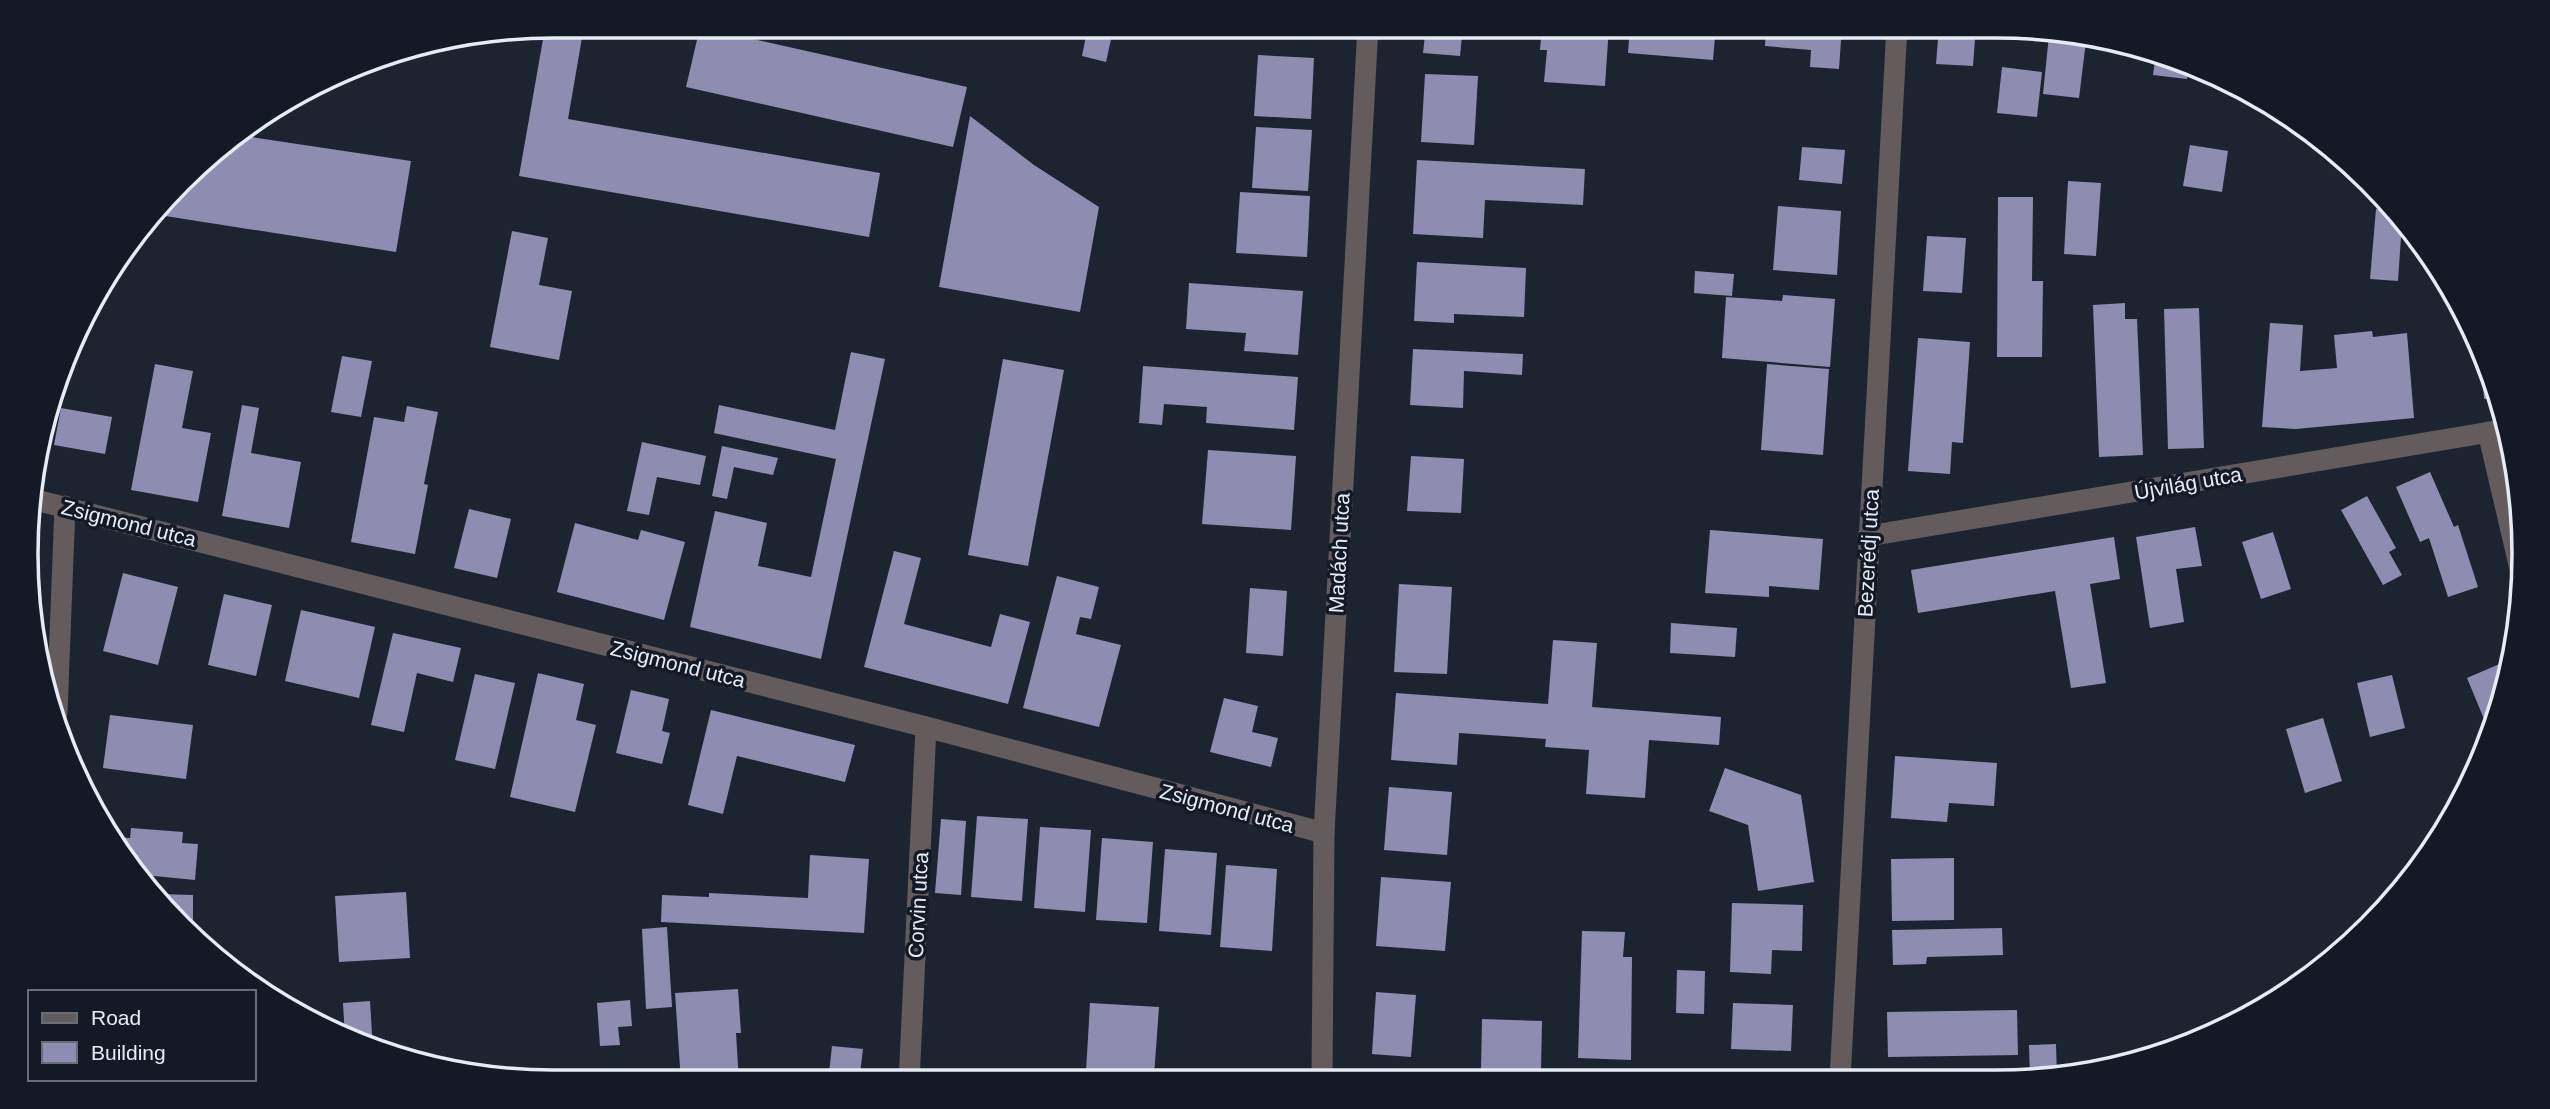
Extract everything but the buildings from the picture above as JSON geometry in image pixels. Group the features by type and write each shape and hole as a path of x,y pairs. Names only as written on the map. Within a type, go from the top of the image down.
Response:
{"street":[{"name":"Madách utca","path":"1322,1070 1324,834 1367,38"},
{"name":"Bezerédj utca","path":"1840,1070 1896,38"},
{"name":"Újvilág utca","path":"1868,536 2496,431"},
{"path":"2501,451 2506,480"},
{"name":"Zsigmond utca","path":"42,501 926,727 1324,834"},
{"path":"58,694 65,506"},
{"name":"Corvin utca","path":"910,1070 926,727"}]}
